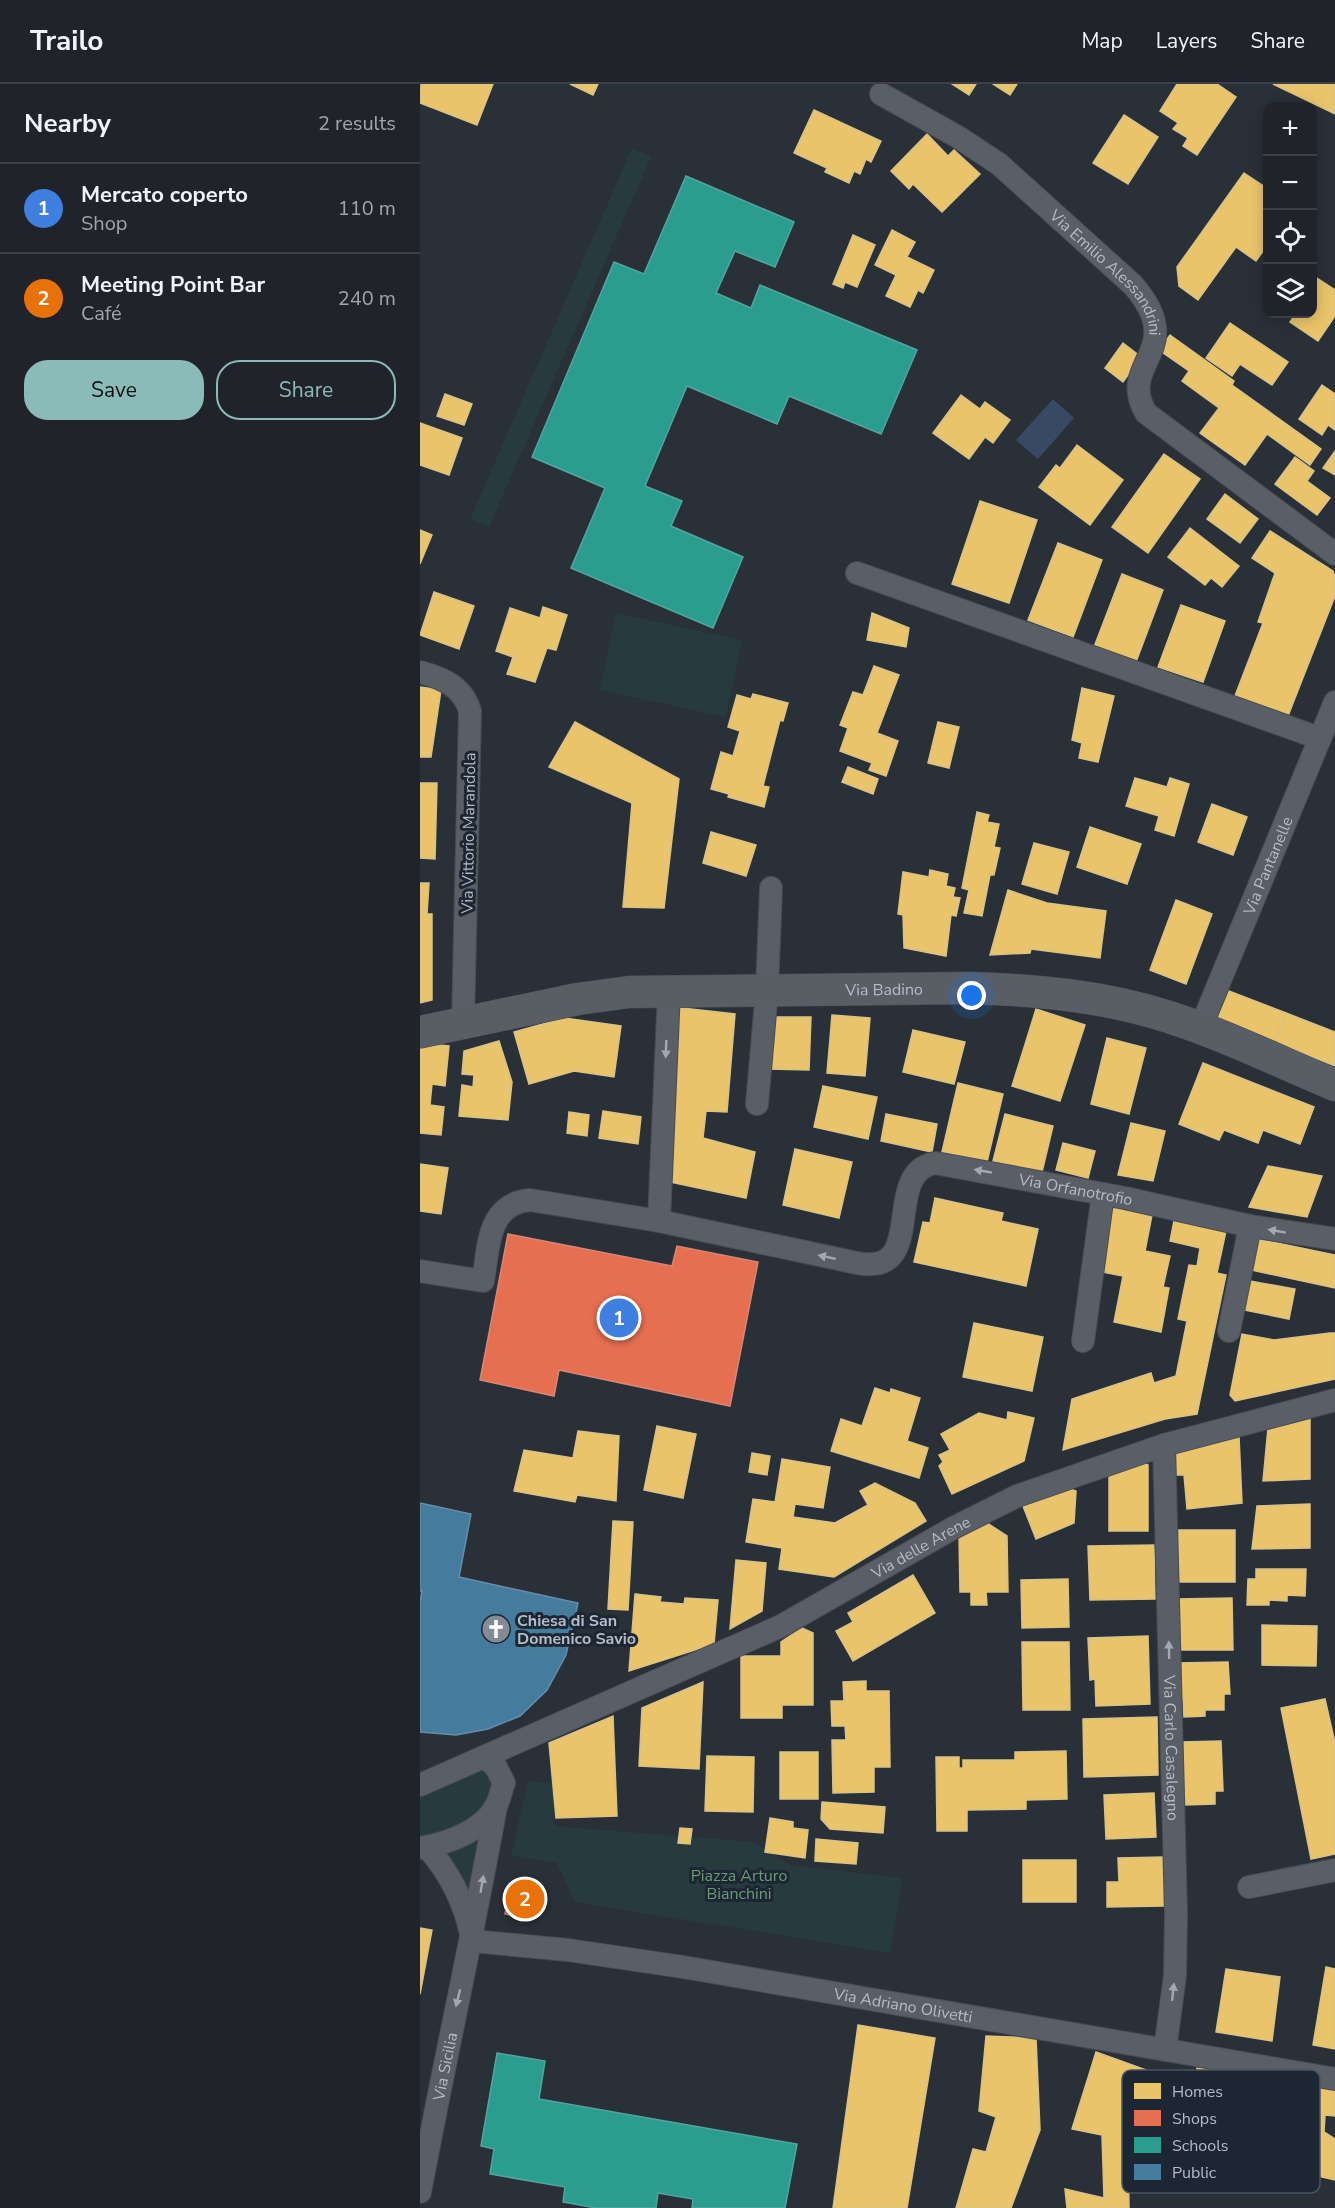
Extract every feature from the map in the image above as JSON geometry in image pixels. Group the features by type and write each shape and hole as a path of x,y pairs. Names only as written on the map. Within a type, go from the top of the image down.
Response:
{"street":[{"name":"Via Emilio Alessandrini","path":"881,94 999,164 1132,285 1149,306 1156,326 1153,349 1142,370 1138,388 1146,413 1335,554"},
{"path":"857,573 1319,738"},
{"name":"Via Vittorio Marandola","path":"420,672 454,686 464,696 470,711 463,1023"},
{"name":"Via Pantanelle","path":"1200,1029 1335,702"},
{"path":"757,1104 767,990 771,888"},
{"name":"Via Badino","path":"420,1032 578,999 669,991 969,988 1057,993 1135,1008 1200,1029 1335,1084"},
{"path":"420,1271 483,1281 495,1223 505,1208 520,1201 541,1201 659,1221 669,991"},
{"name":"Via Orfanotrofio","path":"659,1221 867,1265 884,1263 896,1250 913,1177 921,1167 942,1164 1103,1194 1250,1226 1335,1239"},
{"path":"1083,1341 1103,1194"},
{"path":"1229,1331 1250,1226"},
{"name":"Via delle Arene","path":"420,1785 486,1758 578,1713 781,1626 999,1504 1051,1483 1164,1445 1335,1400"},
{"name":"Via Carlo Casalegno","path":"1164,1445 1176,1914 1174,1975 1166,2050"},
{"name":"Via Sicilia","path":"420,2192 452,2021 472,1941 496,1806 512,1760 524,1740"},
{"path":"486,1758 496,1767 504,1783"},
{"path":"424,1847 438,1845 470,1830 496,1806"},
{"path":"424,1847 450,1877 459,1896 472,1941"},
{"path":"1249,1887 1335,1870"},
{"name":"Via Adriano Olivetti","path":"472,1941 583,1952 683,1967 1283,2070"},
{"name":"Via Adriano Olivetti","path":"1320,2076 1335,2079"}],"green space":[{"path":"632,148 651,157 489,527 470,519"},
{"path":"616,613 742,640 726,717 600,690"},
{"path":"484,1767 495,1785 490,1801 483,1811 459,1829 439,1836 420,1839 420,1793"},
{"name":"Piazza Arturo Bianchini","path":"528,1781 556,1784 554,1826 754,1842 790,1865 902,1878 890,1953 575,1902 557,1863 511,1856"},
{"path":"484,1831 472,1902 445,1857 447,1848"}],"water":[{"path":"1053,399 1074,418 1038,459 1016,440"}],"building: Homes":[{"path":"421,84 493,84 477,125 420,103"},
{"path":"570,84 598,84 593,95"},
{"path":"952,84 976,84 969,95"},
{"path":"993,84 1017,84 1010,95"},
{"path":"1177,84 1217,84 1236,97 1197,155 1183,146 1188,138 1173,129 1178,123 1160,111"},
{"path":"1273,84 1335,84 1335,114 1317,105 1317,102 1310,102"},
{"path":"814,110 881,141 871,162 866,159 860,174 854,171 849,183 825,172 827,168 794,153"},
{"path":"1124,115 1158,137 1128,184 1093,163"},
{"path":"927,134 948,156 954,150 980,174 942,212 913,184 909,189 891,171"},
{"path":"1244,173 1263,186 1263,251 1256,261 1236,247 1198,300 1179,286 1177,267"},
{"path":"892,230 915,242 907,257 934,270 923,293 918,290 910,307 886,296 896,275 875,265"},
{"path":"853,235 875,245 857,287 845,282 843,288 833,284"},
{"path":"1317,278 1335,290 1335,316 1318,341 1290,322 1293,318 1317,318"},
{"path":"1230,323 1288,362 1272,385 1240,364 1232,376 1206,358"},
{"path":"1170,335 1234,381 1232,385 1321,449 1310,465 1267,434 1245,465 1200,433 1219,408 1182,381 1189,371 1159,350"},
{"path":"1123,343 1141,357 1123,382 1105,368"},
{"path":"1322,385 1335,394 1335,430 1328,425 1322,435 1299,419"},
{"path":"445,394 472,404 464,425 437,416"},
{"path":"961,395 980,409 985,402 1010,420 993,443 985,437 969,459 933,433"},
{"path":"420,423 462,438 449,475 420,465"},
{"path":"1077,445 1123,480 1090,525 1039,487 1056,465 1060,468"},
{"path":"1335,451 1335,475 1323,468"},
{"path":"1164,454 1200,479 1148,553 1112,527"},
{"path":"1295,457 1314,471 1307,481 1330,498 1317,515 1275,484"},
{"path":"1225,494 1258,519 1240,543 1207,519"},
{"path":"980,501 1037,520 1009,603 952,584"},
{"path":"1190,528 1239,566 1222,587 1211,578 1205,585 1168,557"},
{"path":"420,530 432,535 420,564"},
{"path":"1270,531 1333,571 1335,578 1335,596 1286,721 1233,701 1263,623 1258,622 1275,573 1252,558"},
{"path":"1058,543 1102,560 1073,637 1028,620"},
{"path":"1122,574 1163,590 1136,662 1094,647"},
{"path":"434,592 474,606 459,649 420,635"},
{"path":"1181,605 1225,621 1203,682 1158,667"},
{"path":"543,607 567,615 556,650 547,648 535,682 507,674 513,657 496,651 510,608 540,618"},
{"path":"872,613 909,628 906,647 867,640"},
{"path":"874,666 899,675 877,733 898,741 886,776 869,770 872,763 840,751 848,728 840,725 853,692 863,695"},
{"path":"420,687 441,690 431,757 420,757"},
{"path":"1082,688 1114,696 1098,762 1079,758 1082,743 1072,740"},
{"path":"753,694 788,703 783,721 780,720 763,786 769,787 764,807 728,797 729,794 711,789 721,752 733,756 740,731 728,727 737,695 751,699"},
{"path":"575,722 679,779 664,908 623,907 632,803 549,767"},
{"path":"938,722 959,727 949,768 928,763"},
{"path":"848,767 878,779 873,794 842,782"},
{"path":"1135,778 1167,787 1170,778 1189,784 1174,836 1155,830 1159,816 1126,806"},
{"path":"420,783 437,783 435,859 420,858"},
{"path":"1212,804 1247,817 1233,855 1198,842"},
{"path":"977,812 989,815 987,822 999,824 994,847 1000,848 994,875 990,875 982,916 964,913 969,890 962,888"},
{"path":"1090,827 1141,844 1127,884 1077,867"},
{"path":"711,832 756,845 746,876 703,863"},
{"path":"1034,843 1069,852 1057,894 1022,884"},
{"path":"930,870 948,874 946,886 955,888 953,897 960,898 956,916 951,915 946,956 904,948 903,915 898,914 903,872 929,877"},
{"path":"420,883 429,883 427,914 432,914 432,1000 420,1003"},
{"path":"1008,890 1047,903 1106,911 1100,958 1031,949 1030,953 990,955"},
{"path":"1176,900 1212,914 1186,984 1150,970"},
{"path":"1221,988 1286,1013 1274,1042 1209,1017"},
{"path":"673,1007 735,1014 727,1112 706,1111 703,1138 755,1152 746,1198 665,1181"},
{"path":"1036,1009 1085,1025 1060,1101 1012,1086"},
{"path":"1286,1013 1335,1032 1335,1066 1274,1042"},
{"path":"832,1015 870,1018 865,1076 827,1073"},
{"path":"771,1017 811,1017 809,1070 769,1069"},
{"path":"564,1018 621,1026 614,1077 574,1071 529,1084 514,1032"},
{"path":"913,1030 965,1042 954,1084 903,1072"},
{"path":"1107,1038 1146,1048 1129,1114 1091,1104"},
{"path":"499,1041 512,1082 508,1120 459,1116 462,1085 473,1087 474,1075 462,1074 464,1051"},
{"path":"420,1043 449,1046 445,1086 432,1084 430,1105 444,1107 441,1135 420,1133"},
{"path":"1203,1063 1314,1107 1300,1144 1263,1130 1258,1143 1224,1130 1219,1140 1179,1124"},
{"path":"958,1083 1003,1094 987,1162 942,1152"},
{"path":"823,1086 877,1097 868,1139 814,1127"},
{"path":"603,1111 641,1117 638,1144 599,1138"},
{"path":"569,1112 589,1115 587,1136 567,1133"},
{"path":"886,1114 937,1124 932,1152 881,1141"},
{"path":"1005,1114 1053,1126 1042,1172 993,1161"},
{"path":"1131,1123 1165,1131 1153,1181 1118,1175"},
{"path":"1063,1143 1095,1151 1088,1178 1056,1170"},
{"path":"795,1149 852,1162 839,1218 783,1205"},
{"path":"420,1164 448,1168 441,1214 420,1211"},
{"path":"1268,1166 1322,1176 1307,1217 1249,1207"},
{"path":"935,1198 1003,1213 1001,1221 1038,1229 1026,1286 914,1262 923,1222 930,1223"},
{"path":"1109,1207 1152,1215 1145,1251 1170,1256 1163,1287 1169,1288 1161,1332 1114,1322 1123,1276 1097,1271"},
{"path":"1174,1221 1226,1231 1217,1273 1226,1275 1197,1414 1165,1419 1063,1450 1072,1399 1151,1373 1154,1383 1176,1376 1187,1321 1178,1319 1189,1265 1197,1266 1200,1248 1170,1241"},
{"path":"1258,1239 1335,1255 1335,1288 1251,1270"},
{"path":"1250,1281 1295,1289 1289,1319 1244,1310"},
{"path":"974,1323 1043,1337 1032,1391 963,1377"},
{"path":"1335,1333 1335,1379 1235,1401 1230,1395 1242,1334 1274,1340"},
{"path":"875,1388 890,1393 891,1389 920,1398 907,1441 928,1448 919,1478 831,1451 841,1419 862,1426"},
{"path":"1008,1412 1034,1418 1024,1461 952,1494 939,1466 943,1462 939,1455 950,1450 941,1434 979,1413 1007,1420"},
{"path":"1310,1418 1310,1479 1263,1481 1268,1428"},
{"path":"657,1426 696,1434 683,1498 644,1490"},
{"path":"578,1431 619,1436 616,1501 577,1495 575,1502 514,1491 524,1450 573,1458"},
{"path":"1239,1436 1242,1503 1187,1509 1184,1475 1171,1475 1171,1450"},
{"path":"752,1453 770,1456 767,1475 749,1472"},
{"path":"782,1459 830,1467 823,1508 795,1504 793,1517 835,1523 868,1505 860,1491 875,1483 915,1503 926,1521 834,1577 779,1569 782,1548 746,1542 753,1499 775,1502"},
{"path":"1140,1461 1148,1465 1148,1531 1109,1531 1109,1474"},
{"path":"1059,1485 1076,1491 1074,1523 1036,1539 1021,1501"},
{"path":"1310,1504 1310,1548 1252,1549 1257,1506"},
{"path":"613,1521 633,1522 628,1610 608,1609"},
{"path":"984,1521 1007,1536 1008,1592 986,1592 987,1605 971,1605 971,1592 960,1592 959,1536"},
{"path":"1178,1530 1235,1530 1235,1582 1178,1582"},
{"path":"1154,1545 1155,1599 1090,1600 1088,1546"},
{"path":"736,1560 766,1563 762,1611 730,1629"},
{"path":"1256,1569 1306,1569 1305,1596 1287,1595 1287,1601 1269,1600 1269,1605 1247,1605 1248,1579 1256,1579"},
{"path":"913,1575 935,1613 853,1661 836,1631 853,1622 848,1613"},
{"path":"1068,1579 1069,1627 1022,1628 1021,1580"},
{"path":"635,1594 661,1597 660,1602 684,1604 685,1598 718,1600 714,1644 629,1671"},
{"path":"1232,1598 1233,1650 1177,1650 1176,1599"},
{"path":"1262,1625 1317,1626 1316,1666 1262,1665"},
{"path":"802,1628 813,1633 813,1705 782,1705 782,1718 741,1718 741,1656 781,1656 781,1642"},
{"path":"1148,1636 1150,1704 1096,1706 1095,1679 1090,1680 1088,1638"},
{"path":"1022,1642 1069,1642 1070,1710 1023,1710"},
{"path":"1228,1662 1230,1694 1224,1694 1224,1710 1205,1710 1205,1716 1184,1717 1183,1699 1177,1700 1176,1663"},
{"path":"866,1681 866,1691 889,1691 890,1767 874,1767 874,1792 833,1793 832,1740 846,1740 845,1726 832,1726 831,1701 844,1701 843,1682"},
{"path":"703,1682 699,1769 639,1766 642,1708"},
{"path":"1325,1699 1335,1743 1335,1854 1311,1859 1281,1708"},
{"path":"613,1716 617,1816 556,1818 549,1743"},
{"path":"1157,1717 1158,1775 1084,1777 1083,1719"},
{"path":"1221,1741 1223,1791 1215,1791 1215,1804 1184,1805 1182,1742"},
{"path":"1066,1751 1067,1799 1026,1800 1026,1809 967,1810 967,1831 937,1831 936,1757 959,1757 959,1768 963,1768 963,1760 1015,1760 1015,1752"},
{"path":"780,1752 818,1752 818,1799 780,1799"},
{"path":"707,1756 754,1757 753,1812 705,1811"},
{"path":"1154,1793 1156,1837 1106,1839 1104,1795"},
{"path":"822,1802 885,1807 883,1833 830,1829 821,1819"},
{"path":"770,1818 793,1822 793,1828 808,1830 805,1858 765,1852"},
{"path":"680,1828 692,1829 690,1844 678,1843"},
{"path":"816,1839 858,1843 856,1864 815,1861"},
{"path":"1163,1857 1164,1906 1107,1907 1107,1882 1119,1882 1118,1858"},
{"path":"1023,1860 1076,1860 1076,1902 1023,1902"},
{"path":"420,1928 432,1930 420,1994"},
{"path":"1326,1967 1335,1969 1335,2049 1313,2045"},
{"path":"1226,1969 1280,1977 1272,2041 1216,2032"},
{"path":"858,2025 935,2038 907,2208 833,2208"},
{"path":"986,2036 1036,2038 1040,2130 1011,2208 956,2208 973,2149 986,2152 996,2117 979,2111"},
{"path":"1096,2052 1146,2070 1122,2070 1122,2193 1129,2193 1129,2208 1067,2208 1065,2189 1104,2198 1102,2135 1072,2129"},
{"path":"1320,2088 1335,2090 1335,2116 1325,2115 1324,2132 1335,2139 1335,2180 1320,2177"}],"building: Shops":[{"path":"508,1234 672,1266 677,1246 758,1262 730,1406 559,1370 554,1396 480,1380"},
{"path":"510,1885 538,1890 533,1919 505,1914"}],"building: Schools":[{"path":"686,176 794,222 775,267 735,251 716,293 751,308 760,285 917,350 881,434 789,396 777,424 687,386 645,486 682,501 671,526 743,557 713,628 571,568 605,488 532,457 614,262 644,274"},
{"path":"497,2053 545,2061 539,2099 797,2144 785,2208 692,2208 693,2199 658,2193 656,2208 596,2208 563,2202 565,2187 490,2174 494,2149 481,2146"}],"building: Public":[{"name":"Chiesa di San Domenico Savio","path":"420,1503 471,1514 459,1577 578,1603 566,1655 547,1690 520,1716 488,1729 456,1735 420,1732 420,1602 422,1591 420,1591"}],"place":[{"name":"Mercato coperto","path":"619,1318"},
{"name":"Chiesa di San Domenico Savio","path":"496,1629"},
{"name":"Meeting Point Bar","path":"525,1899"}]}
